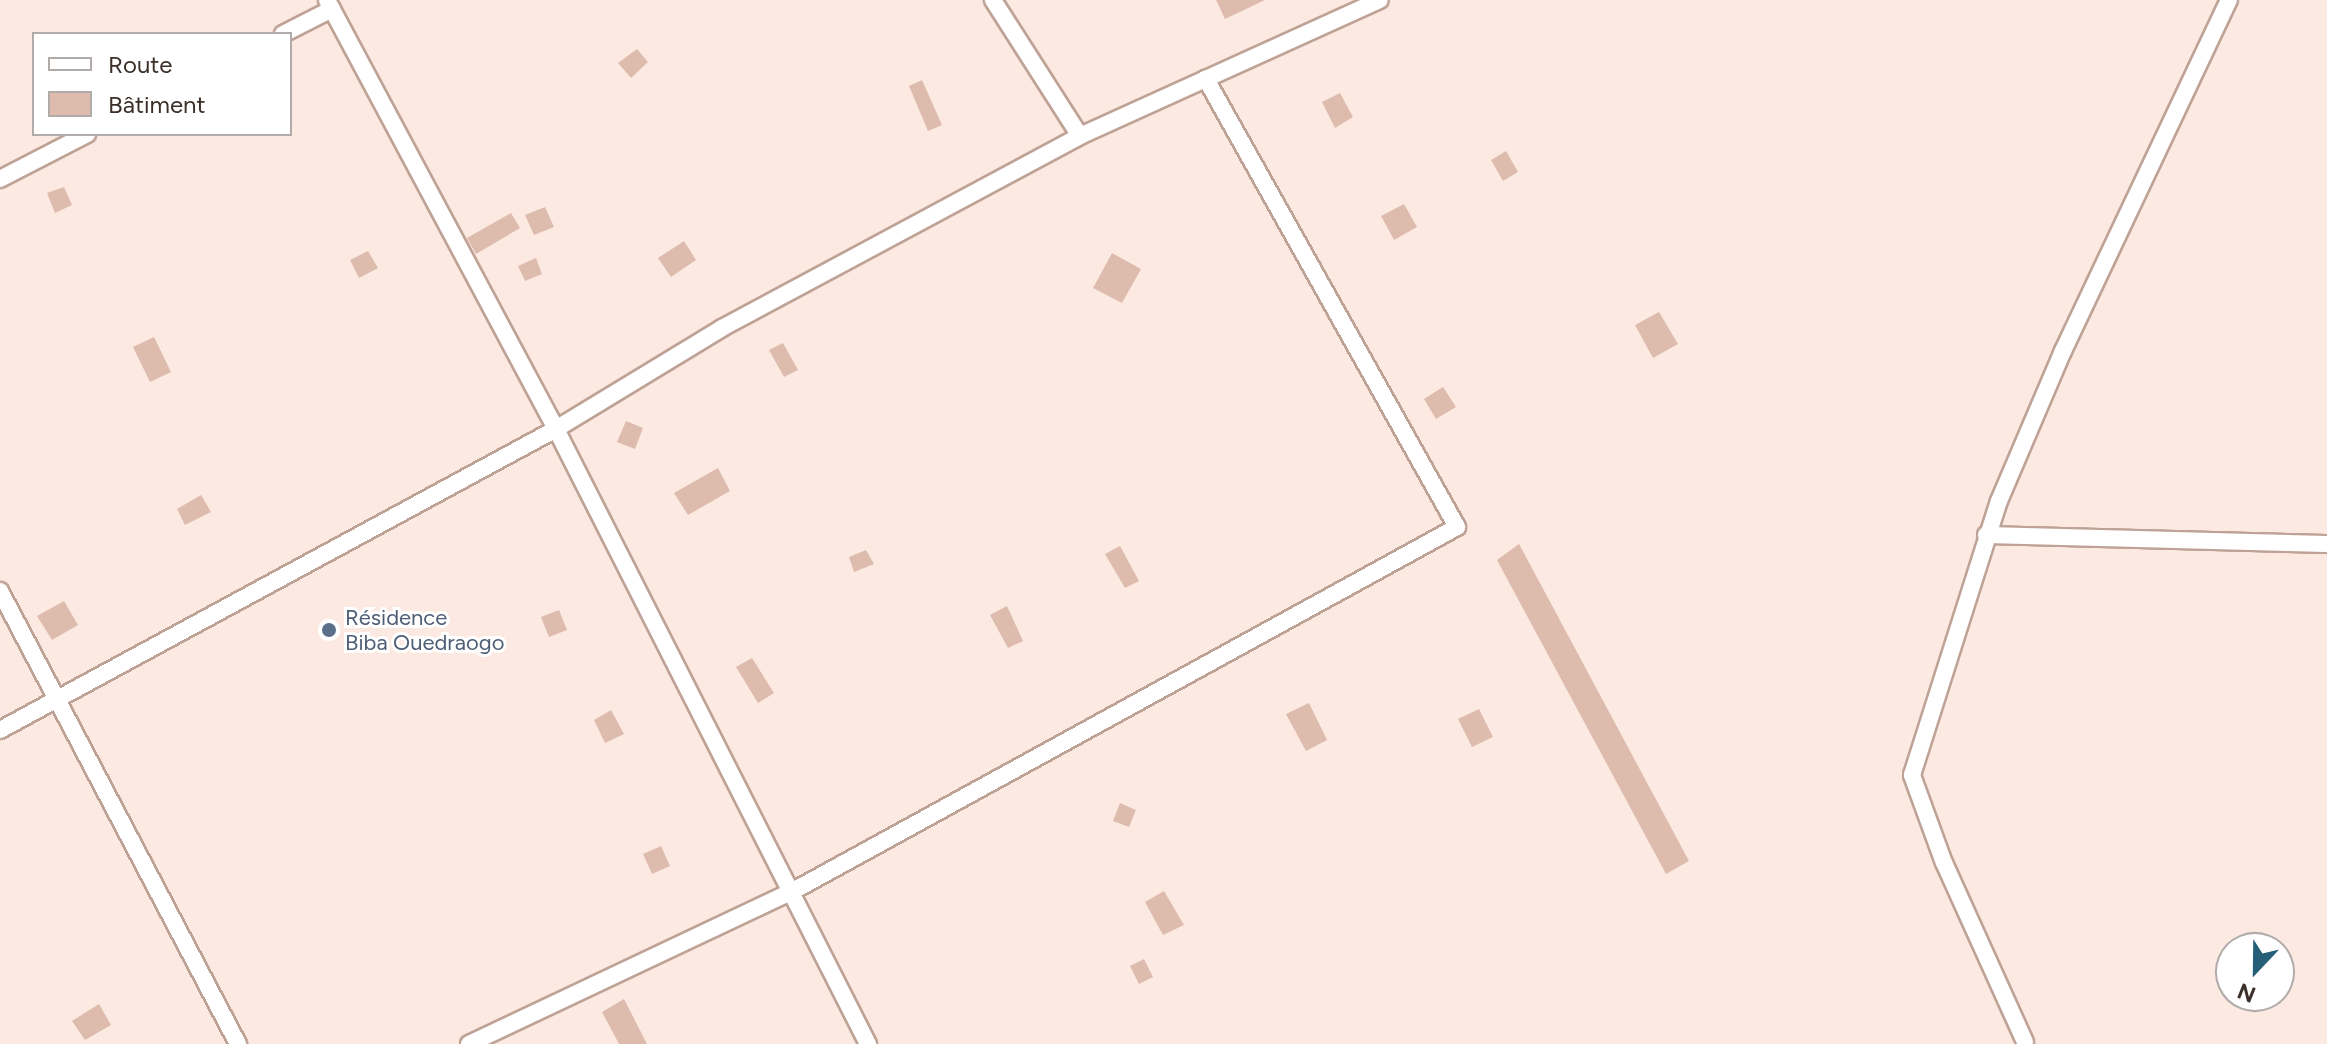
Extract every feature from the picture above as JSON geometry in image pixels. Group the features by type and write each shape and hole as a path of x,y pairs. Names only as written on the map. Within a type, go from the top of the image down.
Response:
{"street":[{"path":"993,0 1080,136"},
{"path":"0,730 556,429 722,328 1080,136 1380,0"},
{"path":"2025,1042 1944,863 1912,775 1986,535 2063,351 2229,0"},
{"path":"286,32 329,4 556,429 868,1044"},
{"path":"469,1044 793,891 1457,527 1206,79"},
{"path":"0,179 83,136"},
{"path":"1986,535 2327,544"},
{"path":"0,591 238,1044"}],"building":[{"path":"1216,0 1265,0 1225,19"},
{"path":"637,49 648,62 631,78 618,63"},
{"path":"922,80 942,125 928,131 909,86"},
{"path":"1340,93 1353,117 1335,128 1322,102"},
{"path":"1506,151 1518,172 1503,181 1491,160"},
{"path":"64,187 72,205 55,213 47,193"},
{"path":"1404,204 1417,227 1394,240 1381,216"},
{"path":"545,207 554,227 534,235 525,215"},
{"path":"511,213 520,228 476,254 467,238"},
{"path":"684,241 696,260 671,277 658,258"},
{"path":"368,251 378,268 359,278 350,260"},
{"path":"1112,253 1141,269 1122,303 1093,288"},
{"path":"536,258 542,274 525,281 518,266"},
{"path":"1659,312 1678,344 1653,358 1635,325"},
{"path":"154,337 171,372 150,382 133,347"},
{"path":"783,343 798,370 784,377 769,350"},
{"path":"1443,387 1456,407 1436,419 1424,399"},
{"path":"626,421 643,428 635,449 617,442"},
{"path":"718,468 730,491 688,515 674,493"},
{"path":"201,495 211,512 185,525 177,509"},
{"path":"1519,544 1689,861 1666,874 1497,560"},
{"path":"1120,546 1139,581 1125,588 1105,554"},
{"path":"866,550 874,564 854,572 849,557"},
{"path":"64,601 78,625 52,640 37,616"},
{"path":"1007,606 1023,641 1008,648 990,615"},
{"path":"559,610 567,630 549,637 541,617"},
{"path":"752,658 774,693 758,703 736,667"},
{"path":"1309,703 1327,740 1306,751 1286,714"},
{"path":"1479,709 1493,737 1472,747 1458,719"},
{"path":"611,710 624,734 605,743 594,720"},
{"path":"1120,803 1136,810 1129,827 1113,821"},
{"path":"661,846 670,866 652,874 643,854"},
{"path":"1164,891 1184,925 1163,935 1145,902"},
{"path":"1144,959 1153,977 1139,984 1130,966"},
{"path":"624,999 647,1044 619,1044 602,1012"},
{"path":"99,1004 111,1025 85,1040 72,1021"}],"place":[{"name":"Résidence Biba Ouedraogo","path":"329,630"}]}
